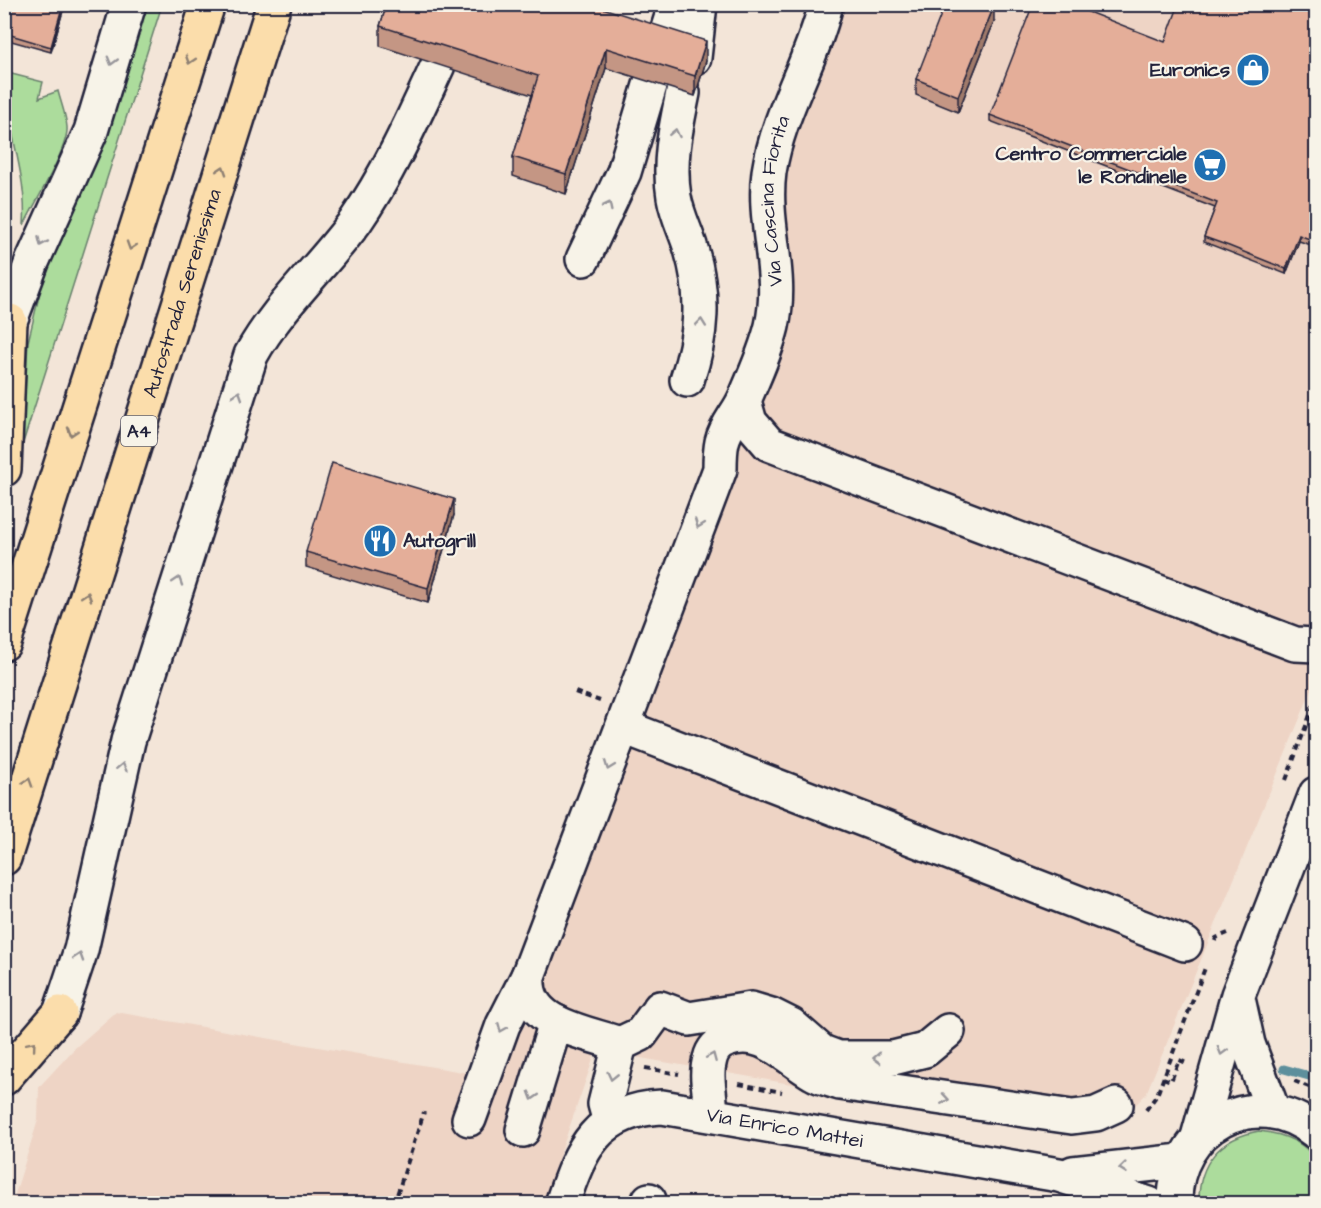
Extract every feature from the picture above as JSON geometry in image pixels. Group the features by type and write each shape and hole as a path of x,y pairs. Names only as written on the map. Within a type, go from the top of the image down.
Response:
{"highway":[{"path":"4,643 208,4"},
{"name":"Autostrada Serenissima","path":"4,858 274,4"},
{"path":"4,469 10,321"},
{"path":"4,1078 60,1013"}],"street":[{"path":"10,321 32,262 91,131 129,4"},
{"path":"662,47 670,19 682,4"},
{"path":"694,58 700,4"},
{"name":"Via Cascina Fiorita","path":"720,470 722,442 732,417 744,401 765,348 776,305 776,264 768,200 773,154 826,4"},
{"path":"60,1013 81,950 128,741 251,355 264,332 310,278 382,182 438,65"},
{"path":"583,259 624,172 651,82"},
{"path":"683,93 671,156 674,199 692,252 700,293 702,320 696,356 687,380"},
{"path":"4,289 10,321"},
{"path":"744,401 750,422 784,450"},
{"path":"470,1119 503,1025 528,976 616,715 720,470 732,453 742,447 784,450 1306,645 1317,668"},
{"path":"616,715 1185,944"},
{"path":"1279,891 1317,770"},
{"path":"1175,1203 1174,1186 1190,1149 1238,995 1317,794"},
{"path":"528,976 530,999 536,1009 556,1022 620,1044 641,1034 660,1008 689,1019 751,1009 771,1014 791,1025 822,1052 838,1058 893,1058 925,1050 948,1031 937,1063 912,1086 888,1090"},
{"path":"1238,995 1248,1044 1273,1111"},
{"path":"523,1130 556,1022"},
{"path":"710,1114 711,1098 707,1079 710,1056 719,1042 737,1036 758,1037 823,1077 840,1083 1072,1117 1096,1114 1116,1105"},
{"path":"610,1122 605,1104 620,1044"},
{"name":"Via Enrico Mattei","path":"562,1203 582,1150 610,1122 621,1115 662,1107 1059,1175 1149,1203"},
{"path":"1190,1149 1219,1120 1246,1112 1273,1111 1313,1125"},
{"name":"Via Enrico Mattei","path":"1059,1175 1190,1149"}],"path":[{"path":"575,692 616,715"},
{"path":"394,1203 424,1112"}],"shaded area":[{"name":"Centro Commerciale le Rondinelle","path":"839,5 1316,5 1316,679 1146,1094 1123,1118 1069,1132 600,1051 522,1020 536,995 794,298 779,228 780,197 792,141"},
{"path":"116,1012 474,1074 497,1014 596,1051 543,1203 12,1204 38,1120 39,1087 75,1048"}],"green space":[{"path":"145,5 162,5 22,446 28,342 45,271"},
{"path":"4,72 43,82 39,98 58,91 67,127 63,148 24,225 23,186 8,110"},
{"path":"1259,1131 1294,1140 1308,1151 1317,1170 1316,1203 1199,1203 1202,1176 1214,1155 1233,1140"}],"building":[{"path":"4,4 63,4 51,47 4,33"},
{"path":"387,4 590,4 706,41 695,76 606,48 566,174 513,157 538,76 380,26"},
{"path":"945,4 990,4 994,6 958,96 916,79"},
{"name":"Centro Commerciale le Rondinelle","path":"1033,4 1068,4 1165,42 1179,4 1317,4 1317,242 1299,235 1286,269 1204,237 1217,203 990,115"},
{"name":"Autogrill","path":"332,463 454,499 428,588 306,552"}],"waterway":[{"path":"1284,1069 1316,1078"}],"place":[{"name":"Euronics","path":"1253,70"},
{"name":"Centro Commerciale le Rondinelle","path":"1210,165"},
{"name":"Autogrill","path":"380,541"}]}
